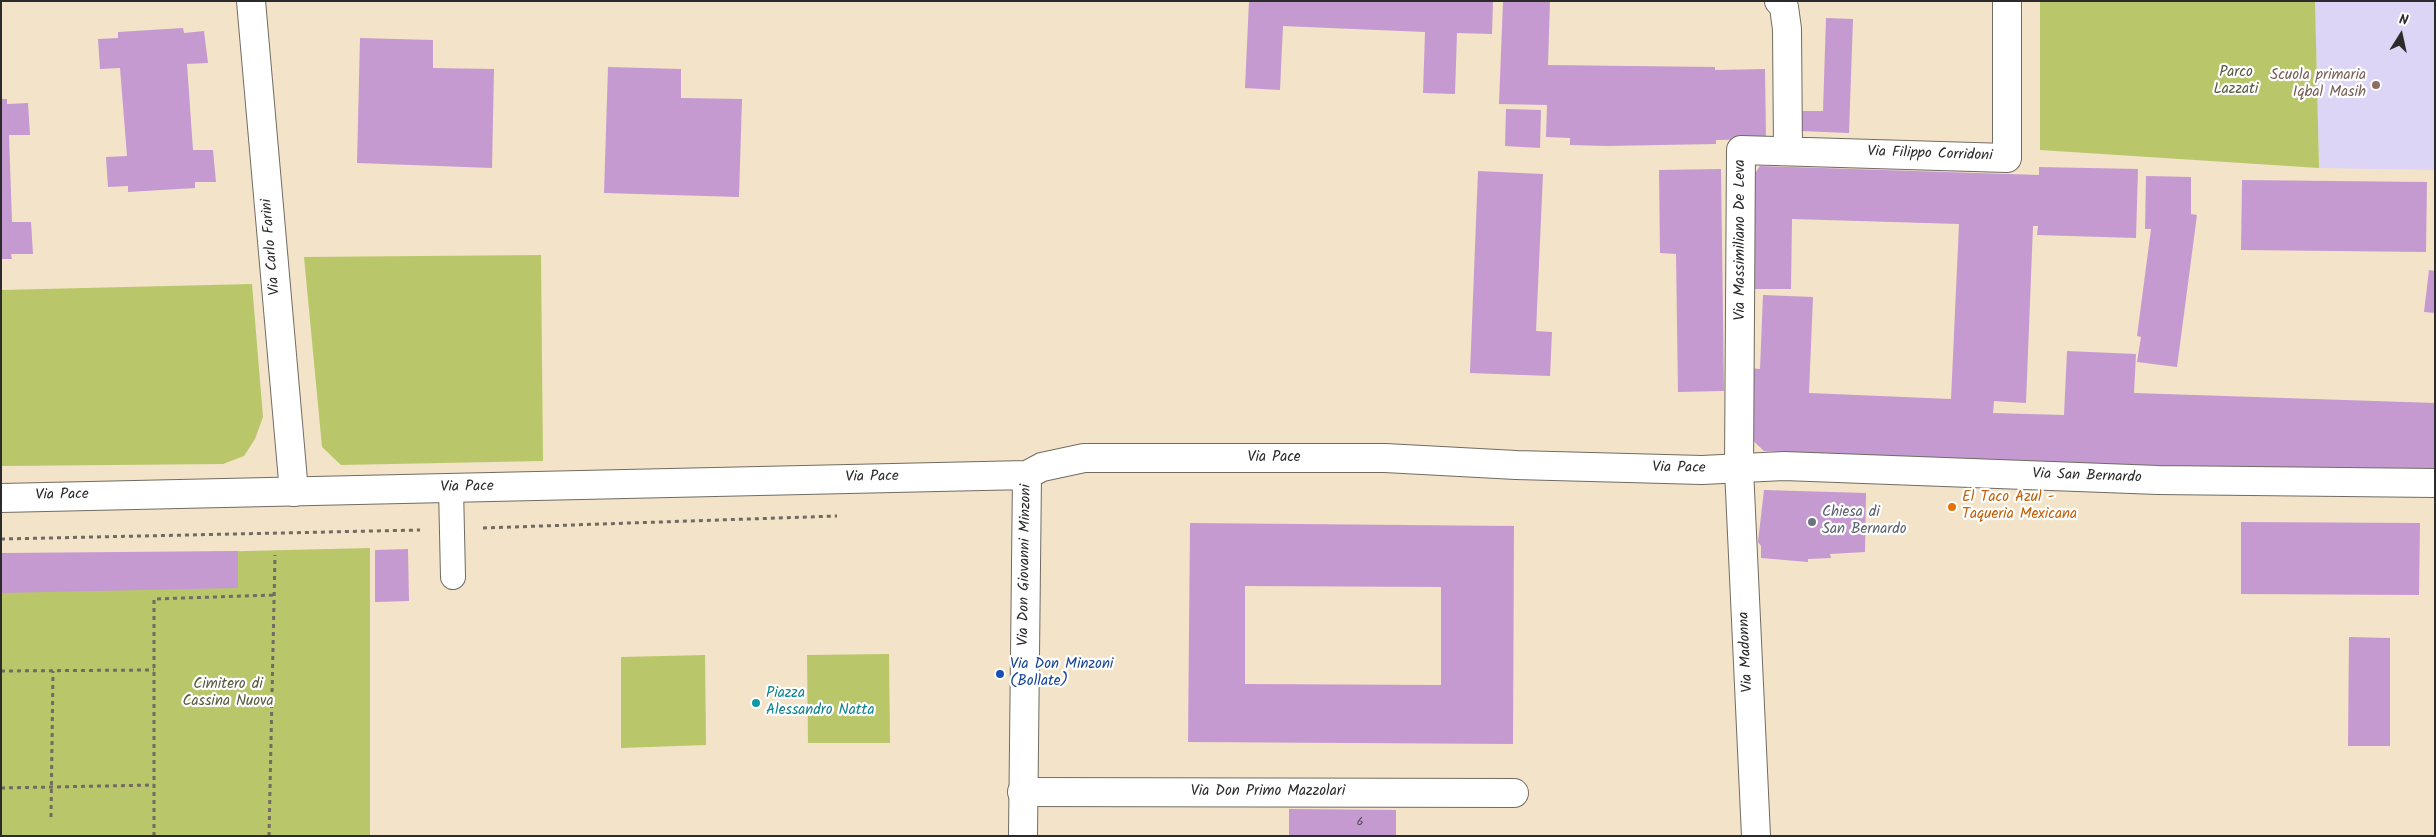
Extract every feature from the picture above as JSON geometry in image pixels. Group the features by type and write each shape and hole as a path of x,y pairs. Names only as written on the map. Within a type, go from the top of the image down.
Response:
{"street":[{"name":"Via Carlo Farini","path":"251,1 294,492"},
{"path":"1779,1 1784,7 1786,29 1788,150"},
{"name":"Via Filippo Corridoni","path":"1788,150 2006,158 2007,1"},
{"name":"Via Massimiliano De Leva","path":"1739,468 1741,150 1788,150"},
{"name":"Via Pace","path":"1,498 1028,475 1042,467 1084,458 1386,458 1516,465 1702,470 1739,468"},
{"name":"Via San Bernardo","path":"1739,468 1784,466 2158,480 2435,483"},
{"name":"Via Madonna","path":"1739,468 1756,836"},
{"name":"Via Don Giovanni Minzoni","path":"1023,836 1022,792 1028,475"},
{"name":"Via Don Primo Mazzolari","path":"1022,792 1514,793"}],"lane":[{"path":"451,488 453,577"}],"path":[{"path":"1,539 452,529 839,516"},
{"path":"269,836 275,555"},
{"path":"154,836 154,599 274,595"},
{"path":"1,671 154,670"},
{"path":"51,817 53,671"},
{"path":"1,788 154,785"}],"shaded area":[{"name":"Scuola primaria Iqbal Masih","path":"2315,1 2435,1 2435,170 2319,168"}],"green space":[{"name":"Parco Lazzati","path":"2040,1 2315,1 2319,168 2040,150"},
{"path":"541,255 543,461 341,465 322,447 304,257"},
{"path":"252,284 263,417 255,439 244,456 223,464 1,466 1,290"},
{"name":"Cimitero di Cassina Nuova","path":"370,548 370,836 1,836 1,557"},
{"path":"889,654 890,743 808,743 807,655"},
{"path":"705,655 706,745 621,748 621,657"}],"building":[{"path":"1249,1 1493,1 1492,34 1457,33 1455,94 1423,93 1425,32 1283,26 1280,90 1245,88"},
{"path":"1503,1 1550,1 1548,65 1715,67 1715,70 1765,69 1766,139 1716,140 1716,144 1606,146 1570,145 1570,138 1546,137 1547,105 1499,104"},
{"path":"1826,18 1853,19 1849,133 1801,131 1802,111 1823,111"},
{"path":"183,28 184,33 204,31 208,63 187,64 193,150 213,150 216,182 195,182 195,188 128,192 128,186 108,187 106,157 127,156 120,68 100,69 98,39 118,38 118,32"},
{"path":"360,38 433,40 433,68 494,69 492,168 357,163"},
{"path":"608,67 681,69 681,98 742,99 739,197 604,193"},
{"path":"1,99 7,99 7,104 28,103 30,135 9,135 12,222 31,222 33,254 11,254 12,259 1,259"},
{"path":"1506,109 1541,110 1540,148 1505,146"},
{"path":"1760,166 2039,175 2039,167 2138,169 2136,238 2037,235 2038,226 2033,226 2026,403 1994,401 1993,413 2064,415 2067,351 2136,354 2134,393 2435,403 2435,477 1764,451 1746,434 1748,368 1760,369 1763,295 1813,297 1809,393 1951,399 1959,224 1792,219 1791,289 1745,289 1747,185"},
{"path":"1721,169 1724,391 1678,392 1676,254 1660,253 1659,170"},
{"path":"1478,171 1543,174 1536,331 1552,332 1550,376 1470,373"},
{"path":"2146,176 2191,177 2191,214 2197,215 2177,367 2137,362 2141,337 2137,336 2151,229 2145,229"},
{"path":"2242,180 2427,182 2426,252 2241,250"},
{"path":"2429,270 2435,271 2435,313 2424,312"},
{"name":"Chiesa di San Bernardo","path":"1764,490 1866,493 1865,552 1830,554 1831,558 1808,559 1808,562 1761,558 1761,546 1758,542"},
{"path":"2241,522 2420,523 2419,595 2241,594"},
{"path":"1190,523 1514,526 1513,744 1188,742","holes":["1245,586 1441,587 1441,685 1245,684"]},
{"path":"408,549 409,601 375,602 375,550"},
{"path":"238,551 238,588 1,593 1,553"},
{"path":"2349,637 2390,638 2390,746 2348,746"},
{"path":"1289,809 1396,810 1396,836 1289,836"}],"place":[{"name":"Scuola primaria Iqbal Masih","path":"2376,85"},
{"name":"El Taco Azul - Taqueria Mexicana","path":"1952,507"},
{"name":"Chiesa di San Bernardo","path":"1812,522"},
{"name":"Via Don Minzoni (Bollate)","path":"1000,674"},
{"name":"Piazza Alessandro Natta","path":"756,703"}]}
